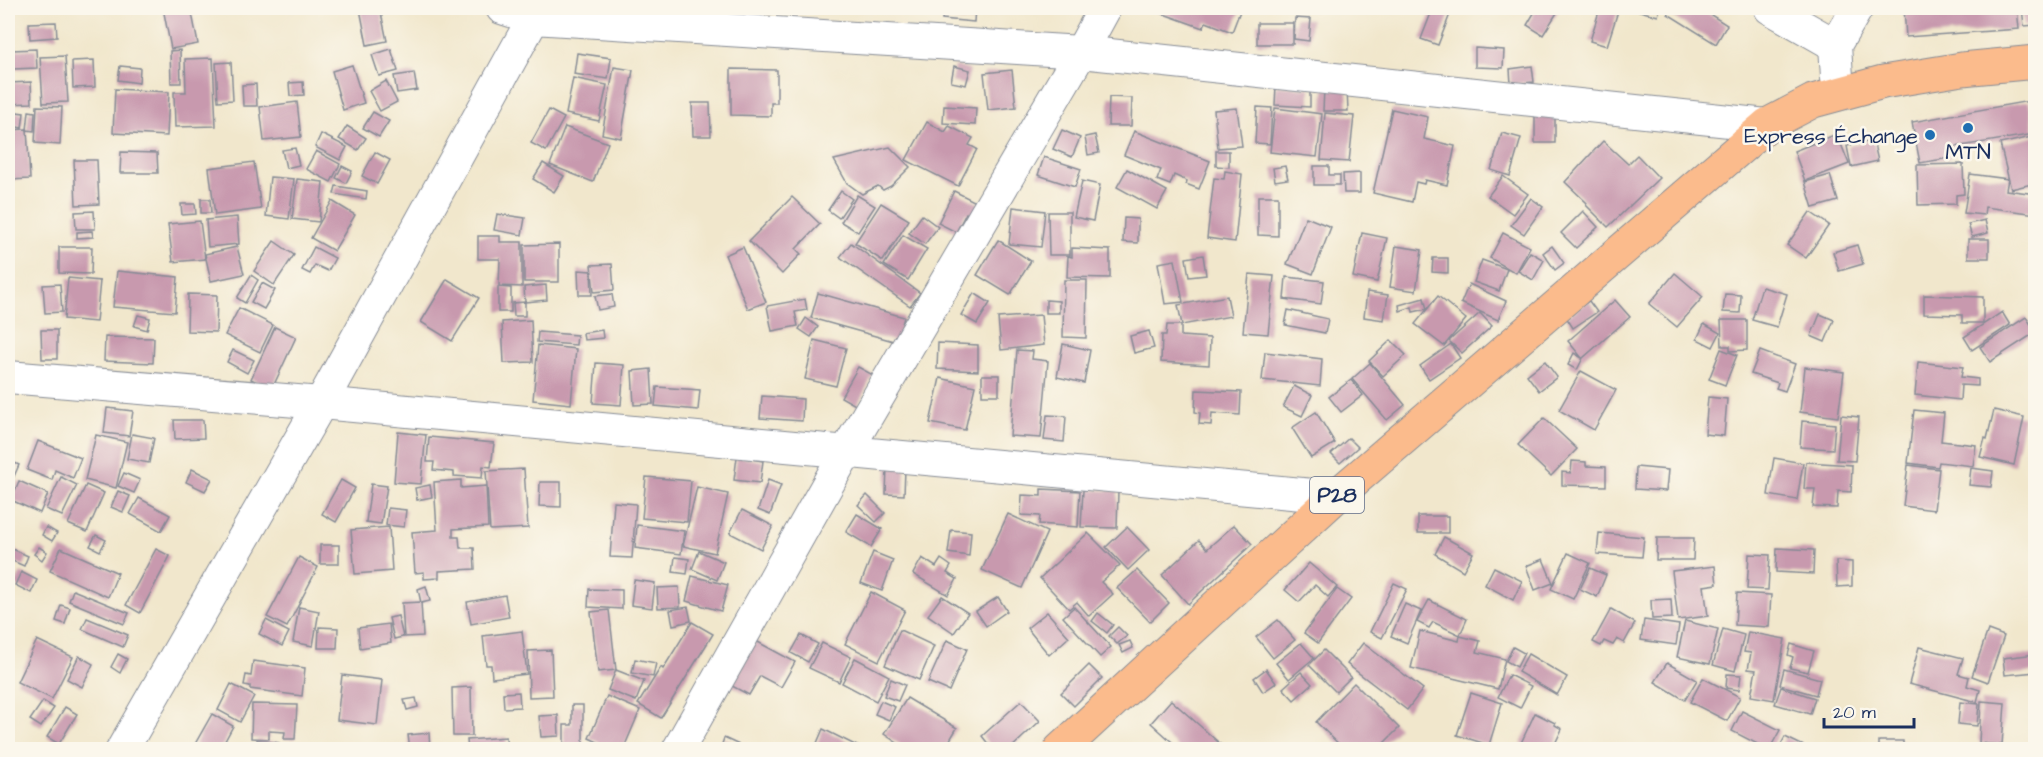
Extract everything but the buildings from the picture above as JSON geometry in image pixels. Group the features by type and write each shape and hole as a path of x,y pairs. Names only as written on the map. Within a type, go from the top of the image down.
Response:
{"main road":[{"path":"1767,125 1813,101 1883,82 1962,69 2036,62"},
{"name":"P28","path":"1060,750 1335,497 1767,125"}],"street":[{"path":"502,8 536,13 1082,52 1767,125"},
{"path":"678,750 846,452 1082,52 1105,8"},
{"path":"1770,8 1835,45"},
{"path":"1839,93 1835,45 1857,8"},
{"path":"122,750 321,403 536,13"},
{"path":"8,377 321,403 1335,497"}],"place":[{"name":"MTN","path":"1968,128"},
{"name":"Express Échange","path":"1930,135"}]}
